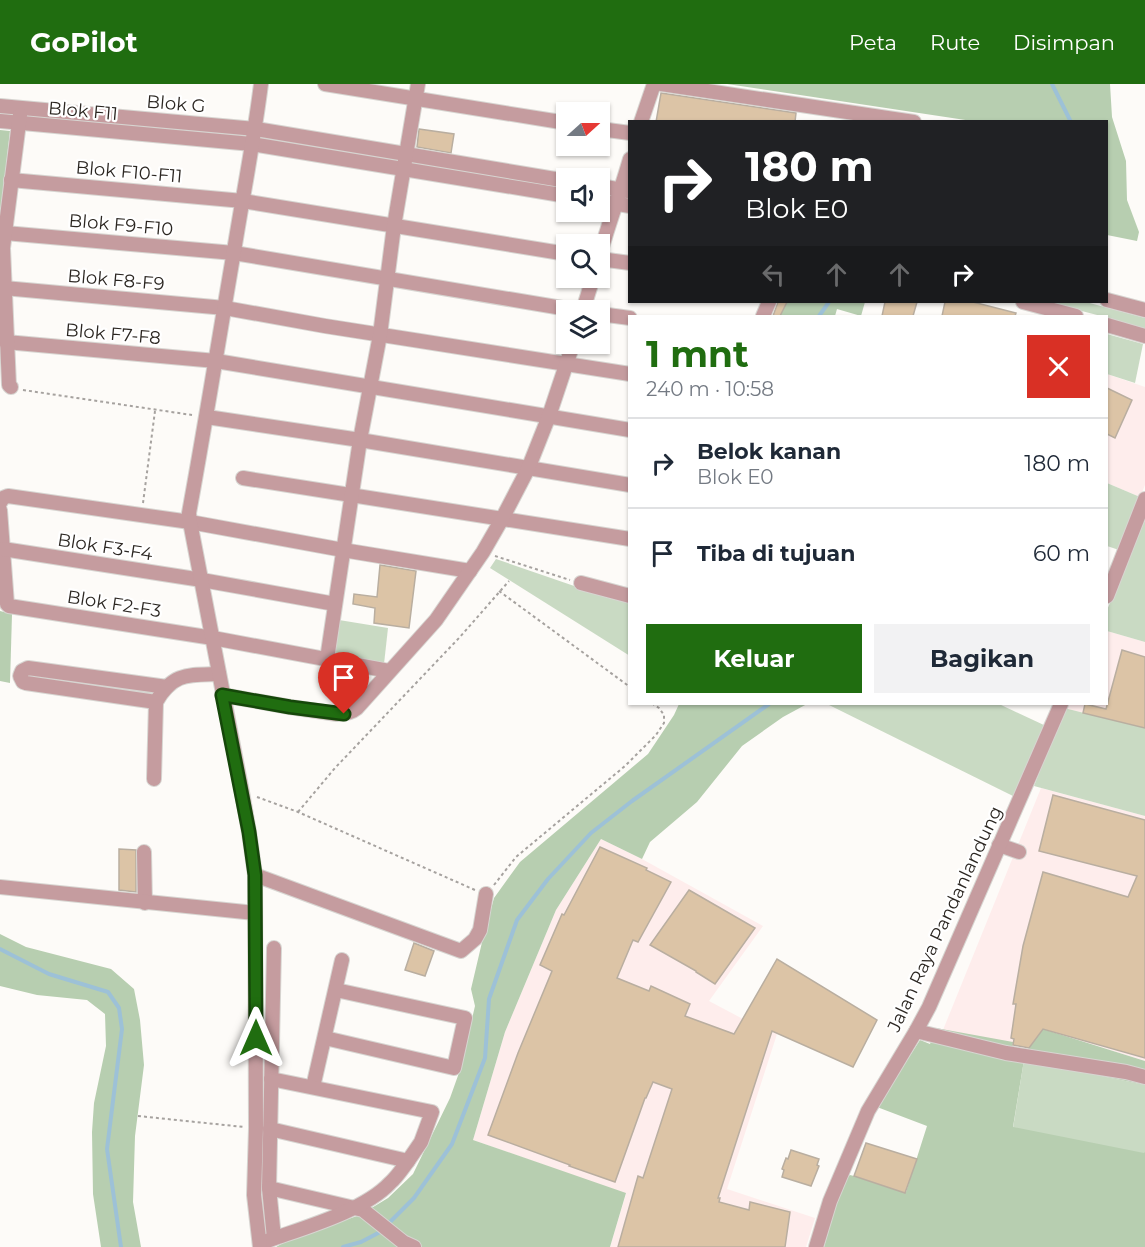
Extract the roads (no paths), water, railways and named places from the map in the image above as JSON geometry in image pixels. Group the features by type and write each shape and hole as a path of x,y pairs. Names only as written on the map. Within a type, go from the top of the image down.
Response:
{"street":[{"path":"261,84 256,129 189,522 242,792 255,875 263,1128 274,1238"},
{"path":"325,84 556,121"},
{"path":"327,659 418,84"},
{"path":"643,120 654,84"},
{"path":"661,84 898,120"},
{"name":"Blok G","path":"1,106 256,129 556,179"},
{"path":"11,387 6,342 3,248 21,107"},
{"name":"Blok F11","path":"0,121 252,144 556,194"},
{"path":"610,130 628,133"},
{"path":"606,234 615,204 625,190 628,171"},
{"name":"Blok F10-F11","path":"11,180 243,201 556,252"},
{"path":"610,188 625,190"},
{"path":"610,203 628,206"},
{"name":"Blok F9-F10","path":"5,232 234,253 556,307"},
{"path":"610,260 628,263"},
{"name":"Blok F8-F9","path":"4,288 225,308 628,374"},
{"path":"1108,300 1145,310"},
{"path":"1027,303 1072,315"},
{"path":"610,315 628,318"},
{"path":"1108,325 1145,336"},
{"name":"Blok F7-F8","path":"6,342 216,361 628,430"},
{"path":"222,695 344,714 357,708 436,620 483,552 528,469 570,354"},
{"path":"207,417 628,485"},
{"path":"243,478 628,539"},
{"path":"4,500 189,522 470,571"},
{"path":"1108,593 1145,500"},
{"path":"0,510 3,549"},
{"name":"Blok F3-F4","path":"3,549 202,580 335,604"},
{"name":"Blok F2-F3","path":"3,549 9,606 213,638 389,671"},
{"path":"581,583 628,595"},
{"path":"156,702 26,683 20,676 22,671 28,668 167,687"},
{"path":"154,778 156,702 160,694 186,675 219,674"},
{"name":"Jalan Raya Pandanlandung","path":"816,1247 830,1201 860,1128 929,1007 1061,705"},
{"path":"999,845 1019,852"},
{"path":"144,852 145,903"},
{"path":"255,875 461,951 475,939 480,930 486,894"},
{"path":"0,887 255,913"},
{"path":"271,1078 432,1112 421,1142 389,1185 355,1208 260,1245 254,1195 271,1078 273,948"},
{"path":"313,1087 342,960"},
{"path":"325,1038 454,1068 465,1018 336,990"},
{"path":"916,1031 1006,1053 1145,1077"},
{"path":"263,1128 408,1161"},
{"path":"269,1188 363,1210 396,1237 414,1247"}],"waterway":[{"path":"1052,84 1070,120"},
{"path":"820,315 828,303"},
{"path":"387,1225 414,1198 452,1144 485,1058 489,999 517,920 548,879 591,833 632,801 768,705"},
{"path":"0,949 49,974 108,992 119,1008 122,1029 107,1149 121,1247"},
{"path":"343,1247 361,1242 382,1231"}]}
